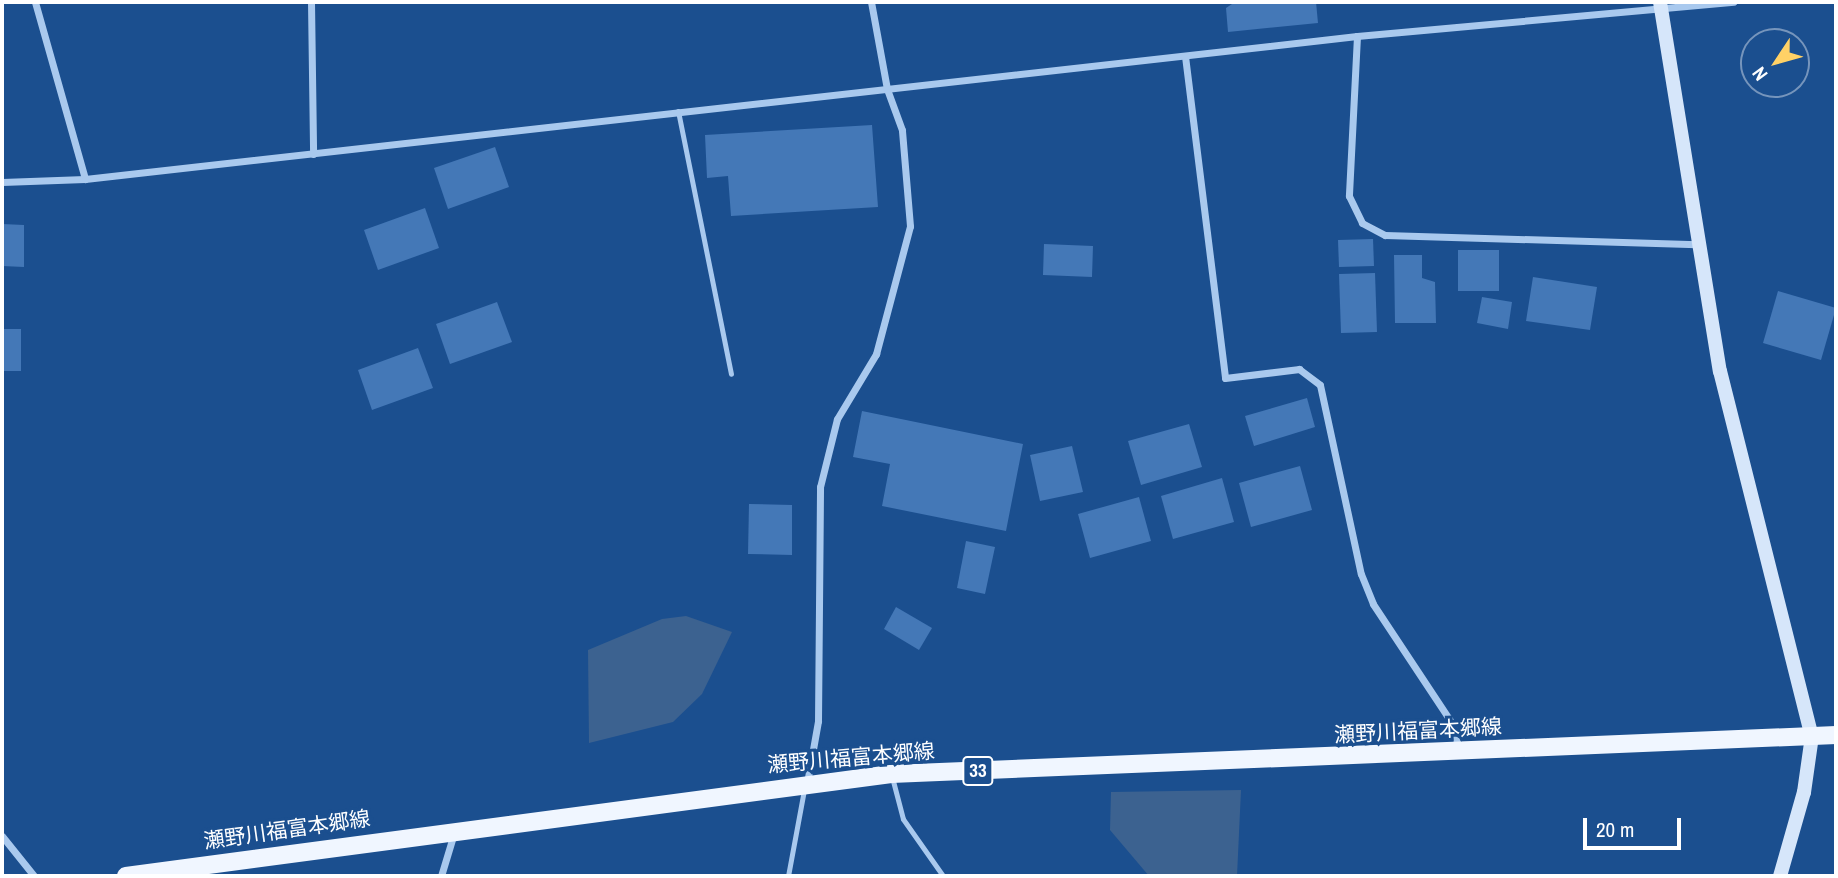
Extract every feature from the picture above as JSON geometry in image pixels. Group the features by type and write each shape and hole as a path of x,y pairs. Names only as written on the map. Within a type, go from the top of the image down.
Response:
{"main road":[{"name":"瀬野川福富本郷線","path":"126,876 807,783 891,774 1836,735"}],"street":[{"path":"35,2 85,179"},
{"path":"311,2 313,154"},
{"path":"807,783 818,721 820,487 837,419 876,354 909,236 902,130 887,89 871,2"},
{"path":"2,182 85,179 1357,36 1732,2"},
{"path":"1661,7 1697,244 1720,371 1812,736 1804,792 1780,876"},
{"path":"1357,36 1349,196 1362,223 1385,235 1697,244"},
{"path":"1185,56 1225,378 1299,369 1320,385 1361,574 1373,604 1453,725 1459,752"},
{"path":"440,876 454,833"},
{"path":"2,836 34,876"}],"lane":[{"path":"678,111 730,374"},
{"path":"891,774 903,819 943,876"},
{"path":"788,876 795,816 807,783"}],"water":[{"path":"686,616 732,632 702,694 673,722 589,743 588,650 662,619"},
{"path":"1241,790 1237,876 1149,876 1110,830 1111,792"}],"building":[{"path":"1235,2 1316,2 1318,23 1228,32 1226,8"},
{"path":"872,125 878,207 731,216 728,176 707,178 705,135"},
{"path":"495,147 509,187 448,209 434,168"},
{"path":"425,208 439,248 378,270 364,230"},
{"path":"2,224 24,225 24,267 2,266"},
{"path":"1373,239 1374,266 1339,267 1338,240"},
{"path":"1044,244 1093,246 1092,277 1043,275"},
{"path":"1458,250 1499,250 1499,291 1458,291"},
{"path":"1394,255 1422,255 1422,278 1435,282 1436,323 1395,323"},
{"path":"1375,273 1377,332 1341,333 1339,274"},
{"path":"1533,277 1597,287 1590,330 1526,321"},
{"path":"1778,291 1836,308 1821,360 1763,343"},
{"path":"1482,297 1512,302 1508,329 1477,323"},
{"path":"497,302 512,342 450,364 436,324"},
{"path":"2,329 21,329 21,371 2,371"},
{"path":"418,348 433,388 372,410 358,370"},
{"path":"1307,398 1315,427 1254,446 1245,416"},
{"path":"862,411 1023,444 1006,531 882,506 890,464 853,457"},
{"path":"1189,424 1202,467 1141,485 1128,441"},
{"path":"1072,446 1083,492 1040,501 1030,455"},
{"path":"1300,466 1312,510 1251,527 1239,483"},
{"path":"1222,478 1234,522 1173,539 1161,496"},
{"path":"1139,497 1151,541 1090,558 1078,514"},
{"path":"749,504 792,505 792,555 748,554"},
{"path":"966,541 995,547 985,594 957,588"},
{"path":"896,607 932,628 919,650 884,629"}]}
